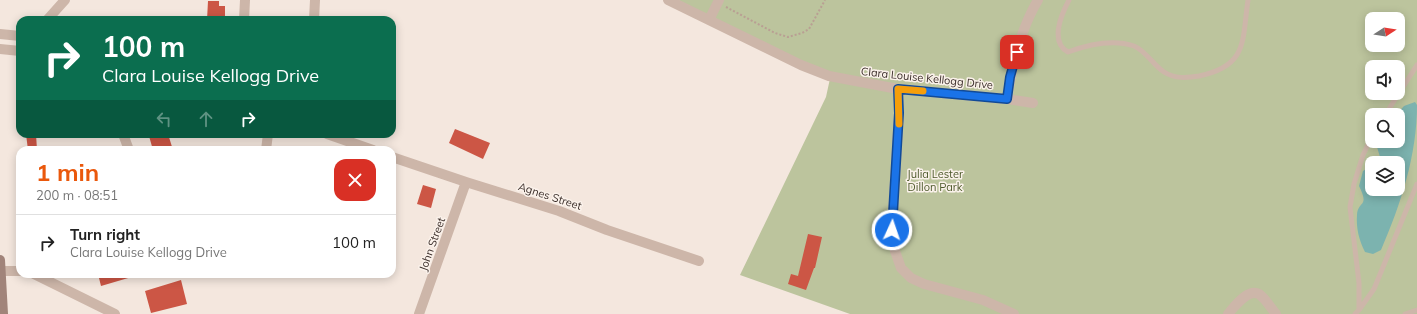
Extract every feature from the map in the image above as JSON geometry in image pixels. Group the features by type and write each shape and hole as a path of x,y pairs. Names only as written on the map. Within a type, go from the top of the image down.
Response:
{"main road":[{"path":"0,260 3,314"}],"street":[{"path":"51,16 65,0"},
{"path":"244,16 245,0"},
{"path":"314,16 315,0"},
{"name":"Clara Louise Kellogg Drive","path":"668,0 801,66 829,76 898,89 1007,99 1033,103"},
{"path":"1007,99 1010,77 1020,39 1030,13 1038,0"},
{"path":"708,20 718,2"},
{"path":"0,34 16,36"},
{"path":"0,49 16,51"},
{"path":"898,89 899,113 892,230 895,251 902,268 911,278 924,284 983,300 1014,314"},
{"path":"338,138 362,146"},
{"name":"Agnes Street","path":"396,157 466,182 567,213 614,232 699,261"},
{"name":"John Street","path":"419,314 466,182"},
{"path":"1,271 16,271"},
{"path":"42,278 115,314"},
{"path":"1228,314 1248,295 1255,293 1259,295 1276,314"}],"lane":[{"path":"1069,0 1062,13 1059,27 1059,42 1063,49 1068,52 1103,44 1133,46 1140,49 1163,72 1175,78 1189,78 1222,69 1236,59 1242,43 1248,0"},
{"path":"1389,108 1417,65"},
{"path":"1360,310 1350,207 1354,184 1366,148"},
{"path":"1355,314 1360,310 1374,289 1417,184"},
{"path":"1405,314 1417,310"}],"path":[{"path":"718,2 775,33 788,37 802,33 809,28 826,0"}],"green space":[{"name":"Julia Lester Dillon Park","path":"678,0 1417,0 1417,314 850,314 740,275 826,97 831,74 799,61"}],"water":[{"path":"1415,102 1417,105 1414,142 1405,183 1405,156 1380,156 1377,148 1405,148 1405,108 1402,108"},
{"path":"1365,170 1365,196 1401,196 1381,250 1373,254 1365,252 1358,234 1357,215 1359,207 1363,201 1359,186 1363,171"}],"building":[{"path":"208,1 219,1 219,6 225,6 225,16 207,16"},
{"path":"455,129 490,143 483,159 449,143"},
{"path":"26,138 36,138 37,146 28,146"},
{"path":"150,138 169,138 172,146 152,146"},
{"path":"423,185 436,189 431,208 417,204"},
{"path":"808,234 822,237 815,268 806,290 788,284 791,274 798,276"},
{"path":"99,278 128,278 101,286"},
{"path":"181,280 187,304 151,313 145,291"}],"slow traffic":[{"path":"899,124 898,89 923,91"}],"route":[{"path":"892,230 899,113 898,89 1007,99 1010,77 1017,52"}]}
